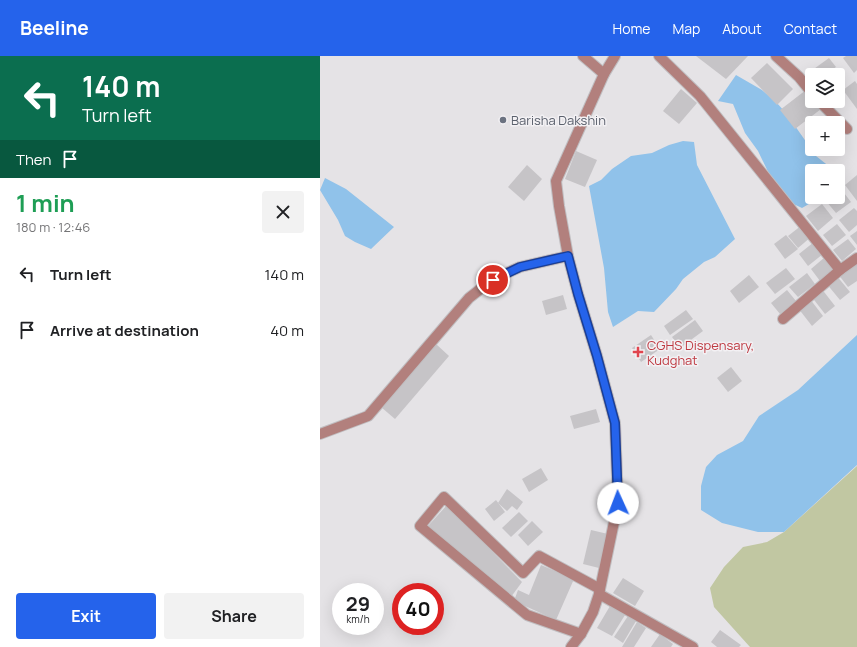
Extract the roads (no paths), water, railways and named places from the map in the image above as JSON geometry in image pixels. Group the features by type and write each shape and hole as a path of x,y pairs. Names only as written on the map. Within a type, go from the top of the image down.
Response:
{"street":[{"path":"583,56 604,74"},
{"path":"571,647 581,634 593,612 599,592 618,503 615,423 568,256 556,182 604,74 615,56"},
{"path":"659,56 700,96 840,270"},
{"path":"776,56 805,84"},
{"path":"826,108 847,129"},
{"path":"320,434 368,416 469,298 493,280 520,267 568,256"},
{"path":"783,319 840,270 857,258"},
{"path":"581,634 527,615 420,526 444,497 523,573 539,556 693,647"}],"water":[{"path":"736,75 762,90 786,113 805,140 805,156 816,156 826,164 805,164 805,204 809,204 802,208 787,201 774,184 758,151 745,133 733,104 718,101"},
{"path":"683,141 694,142 697,165 735,239 715,257 704,262 683,279 676,289 654,312 638,311 613,327 608,312 604,268 589,186 601,180 612,169 631,156 652,153 669,145"},
{"path":"325,178 346,189 394,227 371,249 345,236 338,220 320,190"},
{"path":"857,335 857,465 784,532 758,532 722,523 701,510 701,486 706,467 717,455 743,441 759,416 798,390"}],"place":[{"name":"Barisha Dakshin","path":"503,120"},
{"name":"CGHS Dispensary, Kudghat","path":"638,352"}]}
